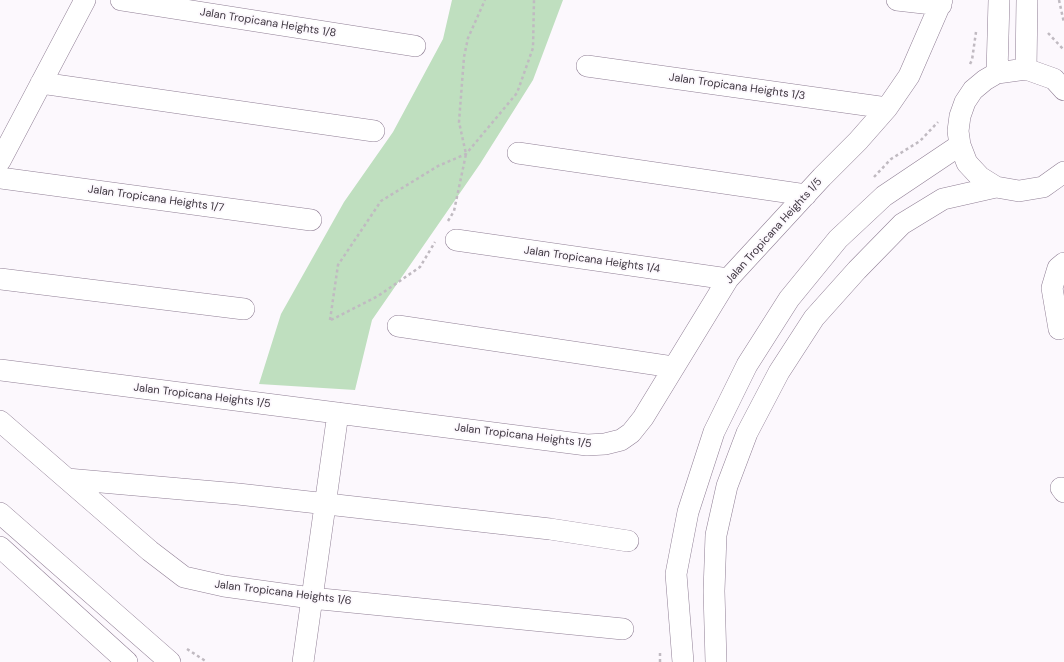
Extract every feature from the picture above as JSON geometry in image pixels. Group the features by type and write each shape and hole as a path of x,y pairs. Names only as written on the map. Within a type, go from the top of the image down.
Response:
{"street":[{"path":"0,161 85,0"},
{"name":"Jalan Tropicana Heights 1/8","path":"120,0 415,46"},
{"path":"897,0 942,3"},
{"path":"997,73 999,0"},
{"path":"1026,69 1027,0"},
{"name":"Jalan Tropicana Heights 1/5","path":"0,370 587,445 605,444 621,440 631,433 674,367 728,279 806,195 858,142 887,108 909,76 942,3"},
{"name":"Jalan Tropicana Heights 1/3","path":"587,66 887,108"},
{"path":"1064,90 1054,79 1026,69 997,73 985,80 973,90 965,102 960,116 958,130 960,145 968,162 980,177 996,187 1019,191 1043,187 1064,174"},
{"path":"42,83 374,131"},
{"path":"682,662 676,574 688,512 714,432 747,365 788,299 838,239 884,196 960,145"},
{"path":"518,153 806,195"},
{"name":"Jalan Tropicana Heights 1/7","path":"0,178 312,220"},
{"path":"716,662 714,591 716,535 727,486 747,433 779,372 814,318 857,270 902,224 943,199 996,187"},
{"name":"Jalan Tropicana Heights 1/4","path":"447,233 728,279"},
{"path":"1059,329 1052,288 1058,268 1064,263"},
{"path":"0,279 244,309"},
{"path":"398,326 674,367"},
{"path":"303,662 338,413"},
{"name":"Jalan Tropicana Heights 1/6","path":"0,420 150,551 184,577 224,586 311,598 623,629"},
{"path":"67,479 238,494 550,530 628,541"},
{"path":"0,513 170,662"},
{"path":"0,547 127,662"}],"path":[{"path":"485,0 468,38 464,57 459,122 466,154 454,211 447,233 420,267 378,296 330,320 338,264 381,200 438,166 466,154 517,93 533,48 534,0"},
{"path":"1059,0 1064,23"}],"green space":[{"path":"452,0 563,0 533,80 480,164 372,320 355,390 259,384 281,314 344,202 393,132 443,39"}]}
